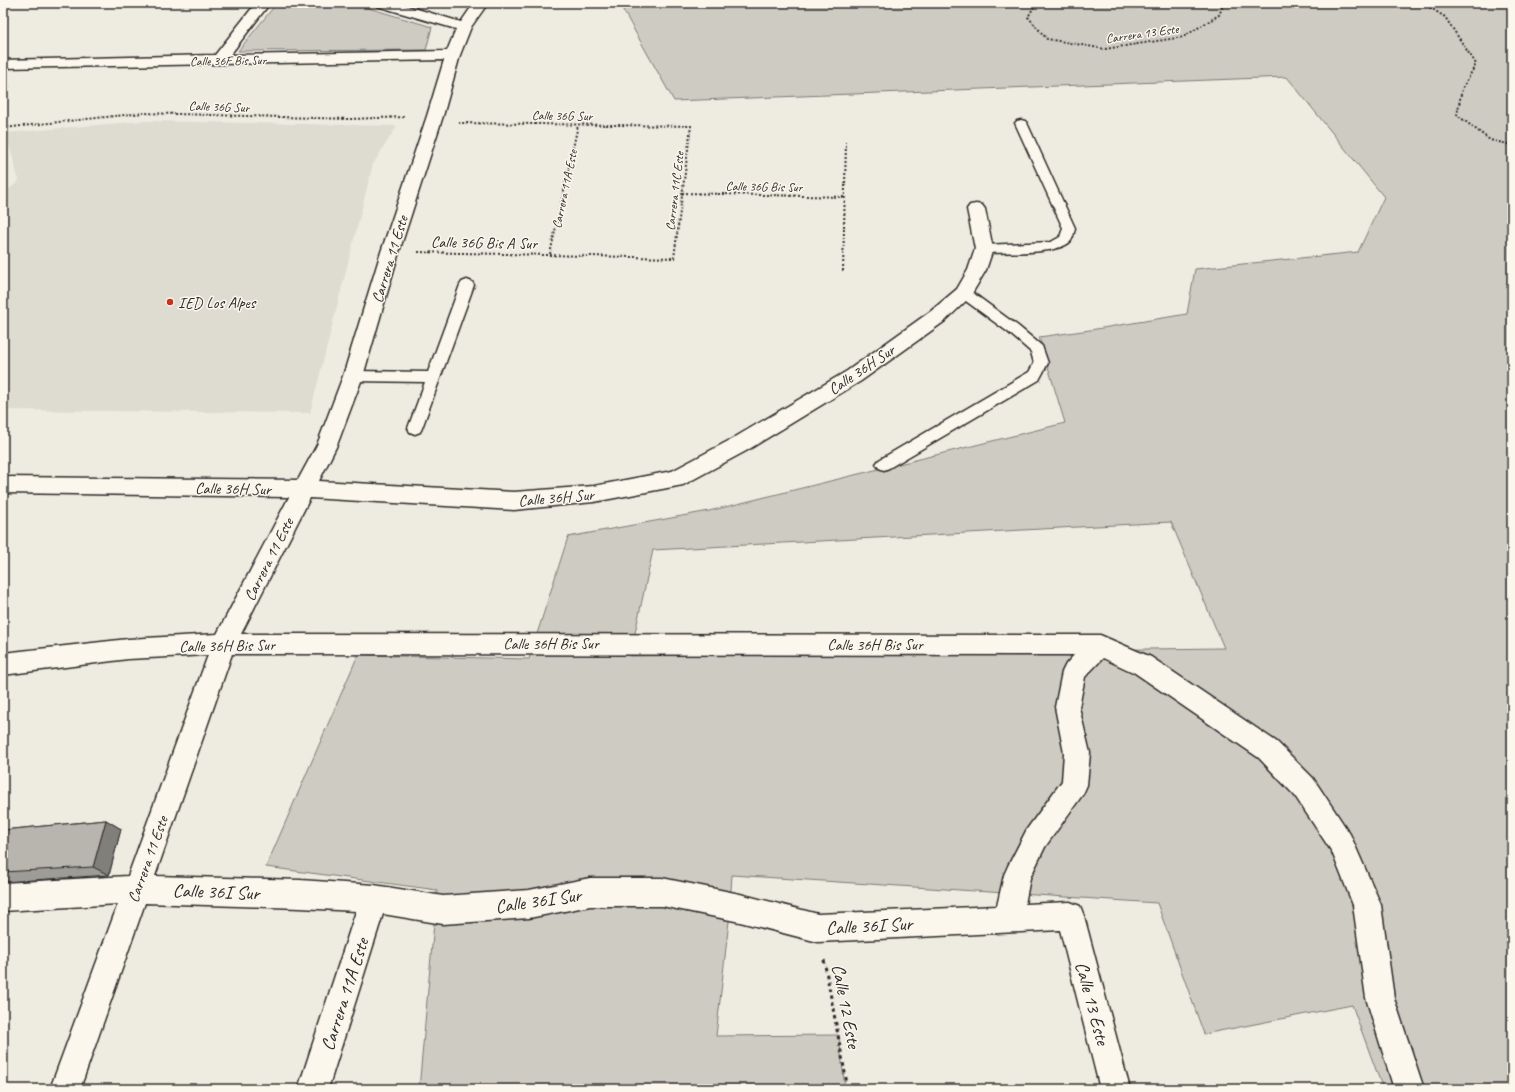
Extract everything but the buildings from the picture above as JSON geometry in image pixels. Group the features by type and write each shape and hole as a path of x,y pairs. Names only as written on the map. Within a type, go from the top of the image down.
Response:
{"street":[{"path":"219,60 263,3"},
{"path":"382,3 464,27"},
{"name":"Carrera 11 Este","path":"65,1089 224,644 327,445 353,376 390,252 434,120 453,55 464,27 481,3"},
{"name":"Calle 36F Bis Sur","path":"3,64 453,55"},
{"name":"Calle 36H Sur","path":"3,485 304,489 514,501 594,494 676,479 739,445 854,376 938,316 964,293 977,270 984,249 976,209"},
{"name":"Calle 36H Bis Sur","path":"3,664 128,649 224,644 1100,645"},
{"path":"1008,919 1018,875 1036,838 1074,786 1077,754 1067,707 1074,672 1100,645 1143,666 1268,750 1304,787 1341,843 1367,905 1380,998 1409,1089"},
{"name":"Calle 36I Sur","path":"3,897 137,889 300,894 374,899 442,910 529,904 590,892 662,892 740,908 818,928 1070,916"},
{"name":"Carrera 11A Este","path":"313,1089 374,899"},
{"name":"Calle 13 Este","path":"1070,916 1115,1089"}],"lane":[{"path":"984,249 1054,246 1066,239 1070,228 1021,123"},
{"path":"415,428 467,285"},
{"path":"884,464 1034,376 1041,363 1037,350 1013,329 964,293"},
{"path":"353,376 433,377"}],"path":[{"name":"Carrera 13 Este","path":"1036,3 1028,17 1047,39 1105,49 1183,37 1219,14 1224,3"},
{"path":"1423,3 1445,17 1476,64 1462,89 1457,115 1490,140 1512,145"},
{"name":"Calle 36G Sur","path":"3,128 143,113 578,125 690,126"},
{"name":"Carrera 11A Este","path":"550,254 578,125"},
{"name":"Carrera 11C Este","path":"674,258 690,126"},
{"path":"843,271 846,142"},
{"name":"Calle 36G Bis Sur","path":"682,193 844,197"},
{"name":"Calle 36G Bis A Sur","path":"390,252 550,254 674,258"},
{"name":"Calle 12 Este","path":"818,928 848,1089"}],"shaded area":[{"path":"277,3 352,3 432,27 426,50 238,51"},
{"path":"619,3 1512,3 1512,1089 1383,1089 1352,1005 1204,1034 1157,903 732,875 729,921 716,1036 839,1035 845,1089 419,1089 437,890 266,867 358,655 529,659 568,537 709,511 1065,423 1039,337 1187,314 1195,269 1358,252 1384,197 1287,77 674,101","holes":["1171,522 1224,648 630,656 653,550"]},
{"name":"IED Los Alpes","path":"143,121 397,126 373,164 310,413 3,410 3,194 19,181 6,133"}],"place":[{"name":"IED Los Alpes","path":"170,302"}]}
